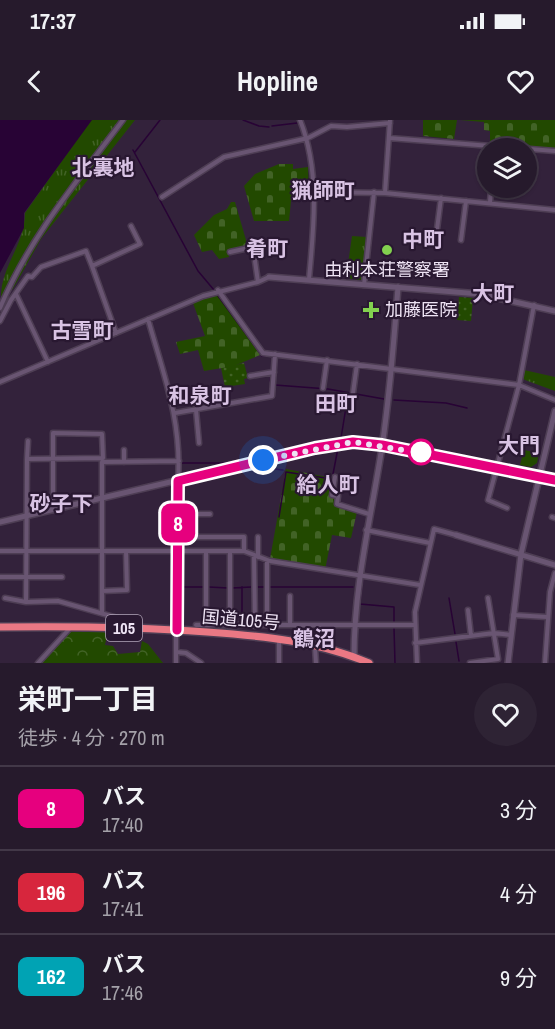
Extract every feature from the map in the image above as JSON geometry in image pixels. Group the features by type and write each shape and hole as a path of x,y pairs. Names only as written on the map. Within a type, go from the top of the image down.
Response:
{"highway":[{"name":"国道105号","path":"0,627 72,626 177,630 279,639 315,646 369,663"}],"street":[{"path":"0,308 11,282 42,228 96,159 123,120"},
{"path":"300,120 308,138 315,192 309,279"},
{"path":"162,197 224,157 308,138 331,126 347,127 390,122 386,193"},
{"path":"389,138 477,145"},
{"path":"537,150 555,151"},
{"path":"315,192 374,192 555,210"},
{"path":"364,285 374,192"},
{"path":"436,237 441,198"},
{"path":"490,198 490,203"},
{"path":"461,240 466,201"},
{"path":"92,266 140,244 131,226"},
{"path":"230,252 253,247 258,282"},
{"path":"0,321 28,276 32,277 42,267 86,251 116,333"},
{"path":"0,382 218,290 258,282 269,276 480,294 555,310"},
{"path":"355,660 354,626 359,575 382,445 398,287"},
{"path":"218,290 263,353 519,385 555,400"},
{"path":"16,294 48,362"},
{"path":"507,508 488,500 519,385 534,304"},
{"path":"148,319 176,413 179,461 176,663"},
{"path":"176,413 272,396 275,354"},
{"path":"323,388 327,360"},
{"path":"353,393 357,364"},
{"path":"250,376 274,372"},
{"path":"196,410 199,443"},
{"path":"508,663 521,554 555,411"},
{"path":"27,459 53,459 103,458 102,434 53,433 53,459 53,510"},
{"path":"26,602 28,441"},
{"path":"0,522 337,443 382,445 555,480"},
{"path":"124,450 124,462"},
{"path":"102,613 102,462 179,461"},
{"path":"335,477 332,495 338,496 337,504 369,514"},
{"path":"178,514 210,514"},
{"path":"417,663 414,625 420,585 434,529 555,565"},
{"path":"366,530 430,543"},
{"path":"178,537 243,537 244,551"},
{"path":"255,626 258,537"},
{"path":"0,551 244,551 267,560 420,585"},
{"path":"102,591 127,590 126,551"},
{"path":"230,551 230,626"},
{"path":"206,552 206,626"},
{"path":"267,560 267,625"},
{"path":"545,663 547,617 555,573"},
{"path":"0,577 62,577"},
{"path":"290,596 290,625"},
{"path":"5,598 26,602 58,600 139,622"},
{"path":"470,663 498,659 488,598"},
{"path":"468,610 471,636"},
{"path":"513,615 547,617"},
{"path":"196,626 414,625"},
{"path":"38,663 72,626"},
{"path":"415,643 494,633 511,635"},
{"path":"279,639 279,663"},
{"path":"315,646 315,663"},
{"path":"176,652 186,653 201,663"}],"green space":[{"path":"91,120 135,120 41,239 13,289 1,299 4,277 21,235 25,213"},
{"path":"423,120 457,120 454,139 423,136"},
{"path":"460,120 555,120 555,149 537,147 537,138 490,138 490,131 484,130 484,122"},
{"path":"279,164 293,164 293,169 308,167 309,199 291,201 289,221 254,221 244,186 255,174"},
{"path":"231,202 235,202 248,247 228,252 229,257 219,259 212,250 202,252 194,235 214,215 227,209"},
{"path":"352,236 367,237 361,280 346,278"},
{"path":"218,294 260,355 234,366 204,371 198,350 180,354 176,342 205,336 193,303"},
{"path":"459,297 473,298 471,321 457,320"},
{"path":"244,363 248,378 244,379 245,384 225,387 221,368"},
{"path":"524,370 555,377 555,391 525,380"},
{"path":"524,450 539,453 537,463 531,467 520,465"},
{"path":"286,469 333,478 330,496 337,498 336,505 357,512 351,538 332,535 325,570 270,559"},
{"path":"102,629 107,636 105,645 113,646 118,654 140,652 142,641 148,644 163,663 41,663 71,630"}],"shaded area":[{"path":"0,120 92,120 24,213 24,228 0,273"}],"waterway":[{"path":"135,152 160,120"},
{"path":"243,120 269,127"},
{"path":"272,126 297,123"},
{"path":"133,150 198,271 214,290"},
{"path":"216,293 262,356 273,356 272,364"},
{"path":"270,381 271,374"},
{"path":"275,385 328,389 384,399"},
{"path":"341,438 348,395"},
{"path":"394,400 446,403 467,408"},
{"path":"333,474 338,448"},
{"path":"143,463 176,463"},
{"path":"182,463 244,463"},
{"path":"260,467 283,470"},
{"path":"279,517 286,472 332,479"},
{"path":"363,578 360,604 394,607 394,623"},
{"path":"181,587 204,587"},
{"path":"209,587 228,588"},
{"path":"242,587 242,623"},
{"path":"232,588 251,587"},
{"path":"256,587 265,587"},
{"path":"269,587 353,587"},
{"path":"449,598 455,634"},
{"path":"394,628 395,663"},
{"path":"456,642 459,661"}],"bus line":[{"name":"8","path":"177,630 178,481 337,443 353,442 382,445 555,480"}],"place":[{"name":"由利本荘警察署","path":"387,250"},
{"name":"加藤医院","path":"371,310"}],"district":[{"name":"北裏地","path":"103,168"},
{"name":"猟師町","path":"323,191"},
{"name":"中町","path":"423,240"},
{"name":"肴町","path":"267,249"},
{"name":"大町","path":"493,294"},
{"name":"古雪町","path":"82,331"},
{"name":"和泉町","path":"200,396"},
{"name":"田町","path":"336,404"},
{"name":"大門","path":"519,446"},
{"name":"給人町","path":"328,485"},
{"name":"砂子下","path":"61,504"},
{"name":"鶴沼","path":"314,639"}],"route":[{"path":"263,460 337,443 353,442 428,454 421,452"}]}
